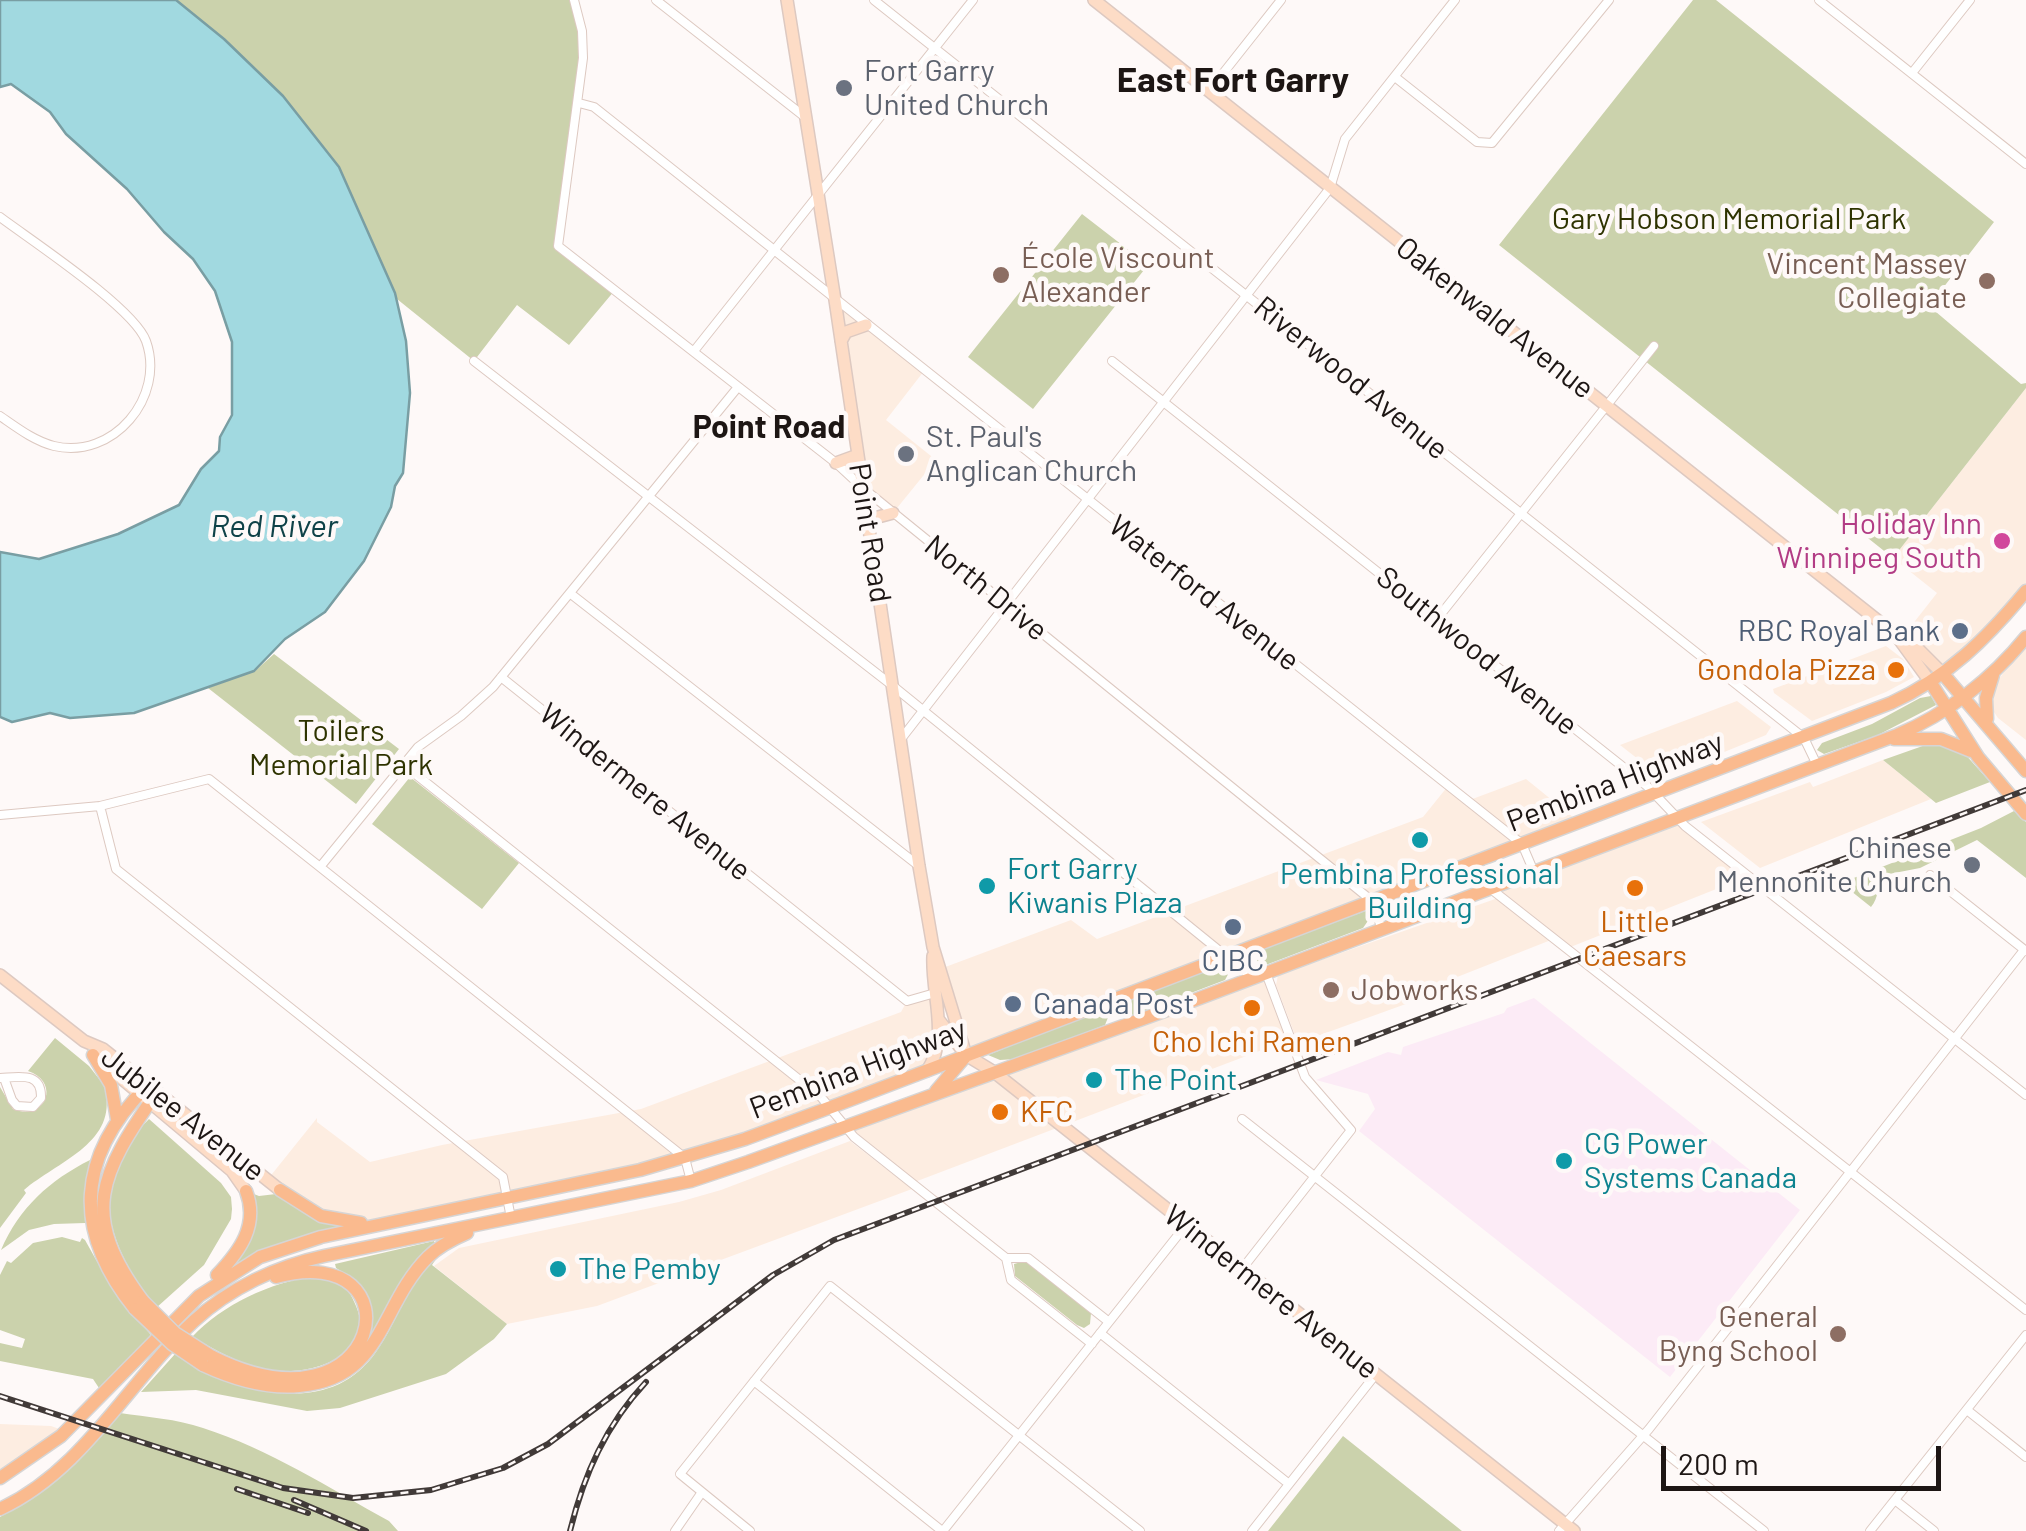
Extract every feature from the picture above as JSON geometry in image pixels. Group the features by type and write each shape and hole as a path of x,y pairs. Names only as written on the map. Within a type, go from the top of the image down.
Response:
{"main road":[{"name":"Pembina Highway","path":"0,1478 61,1436 199,1296 235,1270 272,1252 378,1224 685,1158 927,1071 1891,704 1937,678 1980,644 2026,590"},
{"name":"Pembina Highway","path":"0,1509 25,1496 62,1467 183,1332 232,1294 268,1273 310,1259 691,1181 842,1127 1887,740 1964,696 1998,668 2026,637"},
{"path":"1990,726 1986,698 1998,668"},
{"path":"1937,678 1964,696 2026,771"},
{"path":"1937,678 1947,708 1978,756 2026,814"},
{"path":"1887,740 1941,739 1978,756"},
{"path":"934,1092 966,1055"},
{"path":"93,1056 112,1085 116,1119"},
{"path":"148,1093 116,1119 95,1168 90,1214 94,1238 106,1268 139,1305 234,1378 273,1386 306,1386 334,1379 362,1359 407,1285 431,1254 490,1222"},
{"path":"139,1305 110,1246 102,1206 109,1167 148,1093"},
{"path":"280,1190 332,1220 378,1224"},
{"path":"199,1296 247,1234 252,1210 246,1191"},
{"path":"207,1360 258,1373 310,1376 345,1362 364,1336 366,1313 356,1291 326,1272 289,1274 232,1294"}],"street":[{"name":"North Drive","path":"574,0 582,30 578,103 558,246 836,463 1371,900"},
{"path":"656,0 805,117"},
{"name":"Point Road","path":"786,0 919,866 934,947 966,1055"},
{"name":"Riverwood Avenue","path":"874,0 1804,738 1816,765"},
{"path":"694,351 973,0"},
{"path":"1209,91 1281,0"},
{"path":"900,739 1330,188 1346,138 1455,0"},
{"path":"1395,77 1477,142 1492,143 1609,0"},
{"path":"1819,0 2026,164"},
{"path":"1912,73 1970,0"},
{"name":"Oakenwald Avenue","path":"1102,3 1896,635 1937,678"},
{"name":"Waterford Avenue","path":"578,103 594,107 1522,844 1534,872"},
{"path":"2017,157 2025,146"},
{"path":"0,217 128,316 146,339 150,370 146,392 128,425 106,440 82,446 54,446 0,416"},
{"path":"841,341 846,332 866,324"},
{"path":"1437,619 1654,346"},
{"path":"474,361 893,686 1228,954 1260,975 1305,1078 1351,1130 1242,1268"},
{"name":"Southwood Avenue","path":"1112,362 1656,794 1676,818 2026,1095"},
{"path":"320,867 418,746 461,716 501,677 738,388"},
{"path":"836,463 858,454"},
{"path":"869,528 878,517 893,513"},
{"path":"570,594 919,866"},
{"name":"Windermere Avenue","path":"501,677 908,1001 935,993"},
{"path":"404,765 775,1058 831,1107 842,1127 1006,1258 1011,1280 1092,1344"},
{"path":"0,815 100,806 210,779 685,1158 691,1181"},
{"path":"100,806 116,870 504,1178 511,1218"},
{"path":"1566,1529 2025,950 1930,875"},
{"path":"1490,888 2026,1310"},
{"path":"1371,900 1382,929"},
{"name":"Point Road","path":"934,947 938,1020"},
{"name":"Jubilee Avenue","path":"0,975 84,1041 103,1049 232,1171 246,1191"},
{"path":"935,993 952,1003"},
{"path":"938,1020 966,1055"},
{"path":"927,1071 938,1044 938,1020"},
{"name":"Jubilee Avenue","path":"84,1041 93,1056 280,1190"},
{"name":"Windermere Avenue","path":"966,1055 994,1072 1566,1529"},
{"path":"2,1078 34,1078 42,1089 41,1098 33,1107 17,1106 2,1078"},
{"path":"1242,1119 1764,1531"},
{"path":"754,1381 942,1531 1186,1225"},
{"path":"1006,1258 1028,1258 1109,1322"},
{"path":"750,1531 680,1474 830,1286 1140,1531"},
{"path":"1100,1333 1290,1484"},
{"path":"1870,1531 2026,1335"},
{"path":"1252,1531 1376,1374"},
{"path":"1966,1410 2026,1457"},
{"path":"676,1531 702,1492"},
{"path":"1895,1500 1934,1531"}],"shaded area":[{"path":"835,300 924,371 886,420 936,460 893,513 863,488"},
{"path":"2026,388 2026,591 1943,674 1896,635 1908,630 1937,593 1893,558"},
{"path":"2026,637 2026,740 1998,718 1986,700"},
{"path":"1886,646 1903,659 1914,677 1886,692 1812,721 1774,693 1773,689"},
{"path":"1737,701 1771,727 1766,735 1661,777 1620,745"},
{"path":"1883,760 1931,799 1760,868 1701,822 1810,782 1813,787"},
{"path":"1526,779 1579,822 966,1055 940,969 1071,920 1097,939 1423,817 1448,786 1467,801"},
{"path":"1677,821 1749,876 1568,948 1491,889"},
{"path":"1498,898 1551,940 1447,981 1450,988 1298,1043 1276,985 1278,975"},
{"path":"1266,973 1291,1039 912,1183 843,1127"},
{"path":"935,989 943,1045 940,1065 698,1155 378,1225 344,1222 268,1179 317,1118 317,1122 370,1162 641,1109 901,1012 907,1001"},
{"path":"1534,998 1800,1210 1670,1377 1359,1131 1375,1109 1368,1094 1316,1080 1388,1052 1401,1055 1403,1047 1504,1013 1507,1008"},
{"path":"850,1141 912,1189 597,1306 507,1324 434,1266 459,1248 679,1202"},
{"path":"0,1424 51,1426 62,1430 0,1478"}],"green space":[{"path":"176,0 574,0 583,58 558,246 615,290 569,345 517,305 474,361 397,299 283,96 224,39"},
{"name":"Gary Hobson Memorial Park","path":"1693,0 1716,0 1994,222 1929,306 2021,384 2026,383 2026,388 1893,558 1499,245"},
{"path":"1082,214 1148,265 1033,409 968,357"},
{"name":"Toilers Memorial Park","path":"274,654 399,749 356,804 208,688 255,671"},
{"path":"1931,696 1936,705 1878,735 1824,754 1817,750 1822,743"},
{"path":"1934,742 1964,753 1990,782 1936,803 1883,760"},
{"path":"410,777 519,863 482,909 372,824"},
{"path":"2014,811 2026,822 2026,878 1977,840 1920,868 1884,875 1871,907 1841,883 1981,828"},
{"path":"1368,910 1372,915 1363,928 1263,966 1257,961 1262,949"},
{"path":"1227,962 1233,965 1225,980 1133,1015 1126,1011 1126,1001"},
{"path":"1103,1009 1109,1015 1105,1025 1015,1059 1000,1060 988,1055"},
{"path":"55,1038 89,1066 110,1093 106,1095 106,1112 92,1139 24,1190 26,1193 0,1228 0,1087 13,1109 24,1112 41,1106 45,1099 44,1083 28,1071"},
{"path":"149,1119 221,1183 231,1197 232,1209 231,1219 204,1265 156,1308 126,1261 110,1214 116,1166"},
{"path":"90,1160 84,1193 85,1223 29,1230 1,1250 17,1221 37,1197"},
{"path":"246,1191 259,1196 276,1194 308,1209 378,1225 235,1270 224,1269 247,1234"},
{"path":"62,1237 85,1240 114,1292 151,1335 99,1388 93,1379 0,1361 0,1343 22,1348 25,1339 0,1330 0,1275 7,1261 11,1263 33,1243"},
{"path":"434,1241 368,1342 371,1320 366,1299 335,1264"},
{"path":"438,1256 432,1265 507,1324 494,1339 446,1374 340,1408 307,1411 196,1390 141,1392 175,1354 224,1379 252,1388 306,1393 332,1387 356,1374 376,1352 411,1289"},
{"path":"1025,1261 1091,1313 1090,1324 1084,1328 1077,1325 1015,1276 1014,1264"},
{"path":"314,1276 348,1291 360,1322 351,1347 329,1363 300,1370 261,1368 192,1337 248,1297"},
{"path":"120,1413 193,1425 251,1447 389,1521 398,1531 0,1531 0,1517 43,1491"},
{"path":"1343,1436 1462,1531 1268,1531"}],"water":[{"name":"Red River","path":"0,0 176,0 224,39 283,96 339,167 395,293 406,341 410,393 403,473 364,561 325,612 285,639 254,671 134,713 70,718 50,713 12,722 0,717 0,552 39,559 118,534 179,505 201,469 219,451 220,437 232,415 232,342 215,291 193,259 127,189 66,134 50,112 11,84 0,87"}],"railway":[{"path":"0,1396 283,1488 353,1498 431,1490 503,1468 548,1444 773,1275 834,1240 2026,790"},
{"path":"570,1531 598,1451 619,1415 646,1382"},
{"path":"237,1489 308,1513"},
{"path":"294,1500 366,1531"}],"place":[{"name":"Fort Garry United Church","path":"844,88"},
{"name":"École Viscount Alexander","path":"1001,275"},
{"name":"Vincent Massey Collegiate","path":"1987,281"},
{"name":"St. Paul's Anglican Church","path":"906,454"},
{"name":"Holiday Inn Winnipeg South","path":"2002,541"},
{"name":"RBC Royal Bank","path":"1960,631"},
{"name":"Gondola Pizza","path":"1896,670"},
{"name":"Pembina Professional Building","path":"1420,840"},
{"name":"Chinese Mennonite Church","path":"1972,865"},
{"name":"Fort Garry Kiwanis Plaza","path":"987,886"},
{"name":"Little Caesars","path":"1635,888"},
{"name":"CIBC","path":"1233,927"},
{"name":"Jobworks","path":"1331,990"},
{"name":"Canada Post","path":"1013,1004"},
{"name":"Cho Ichi Ramen","path":"1252,1008"},
{"name":"The Point","path":"1094,1080"},
{"name":"KFC","path":"1000,1112"},
{"name":"CG Power Systems Canada","path":"1564,1161"},
{"name":"The Pemby","path":"558,1269"},
{"name":"General Byng School","path":"1838,1334"}],"district":[{"name":"East Fort Garry","path":"1233,80"},
{"name":"Point Road","path":"769,427"}]}
